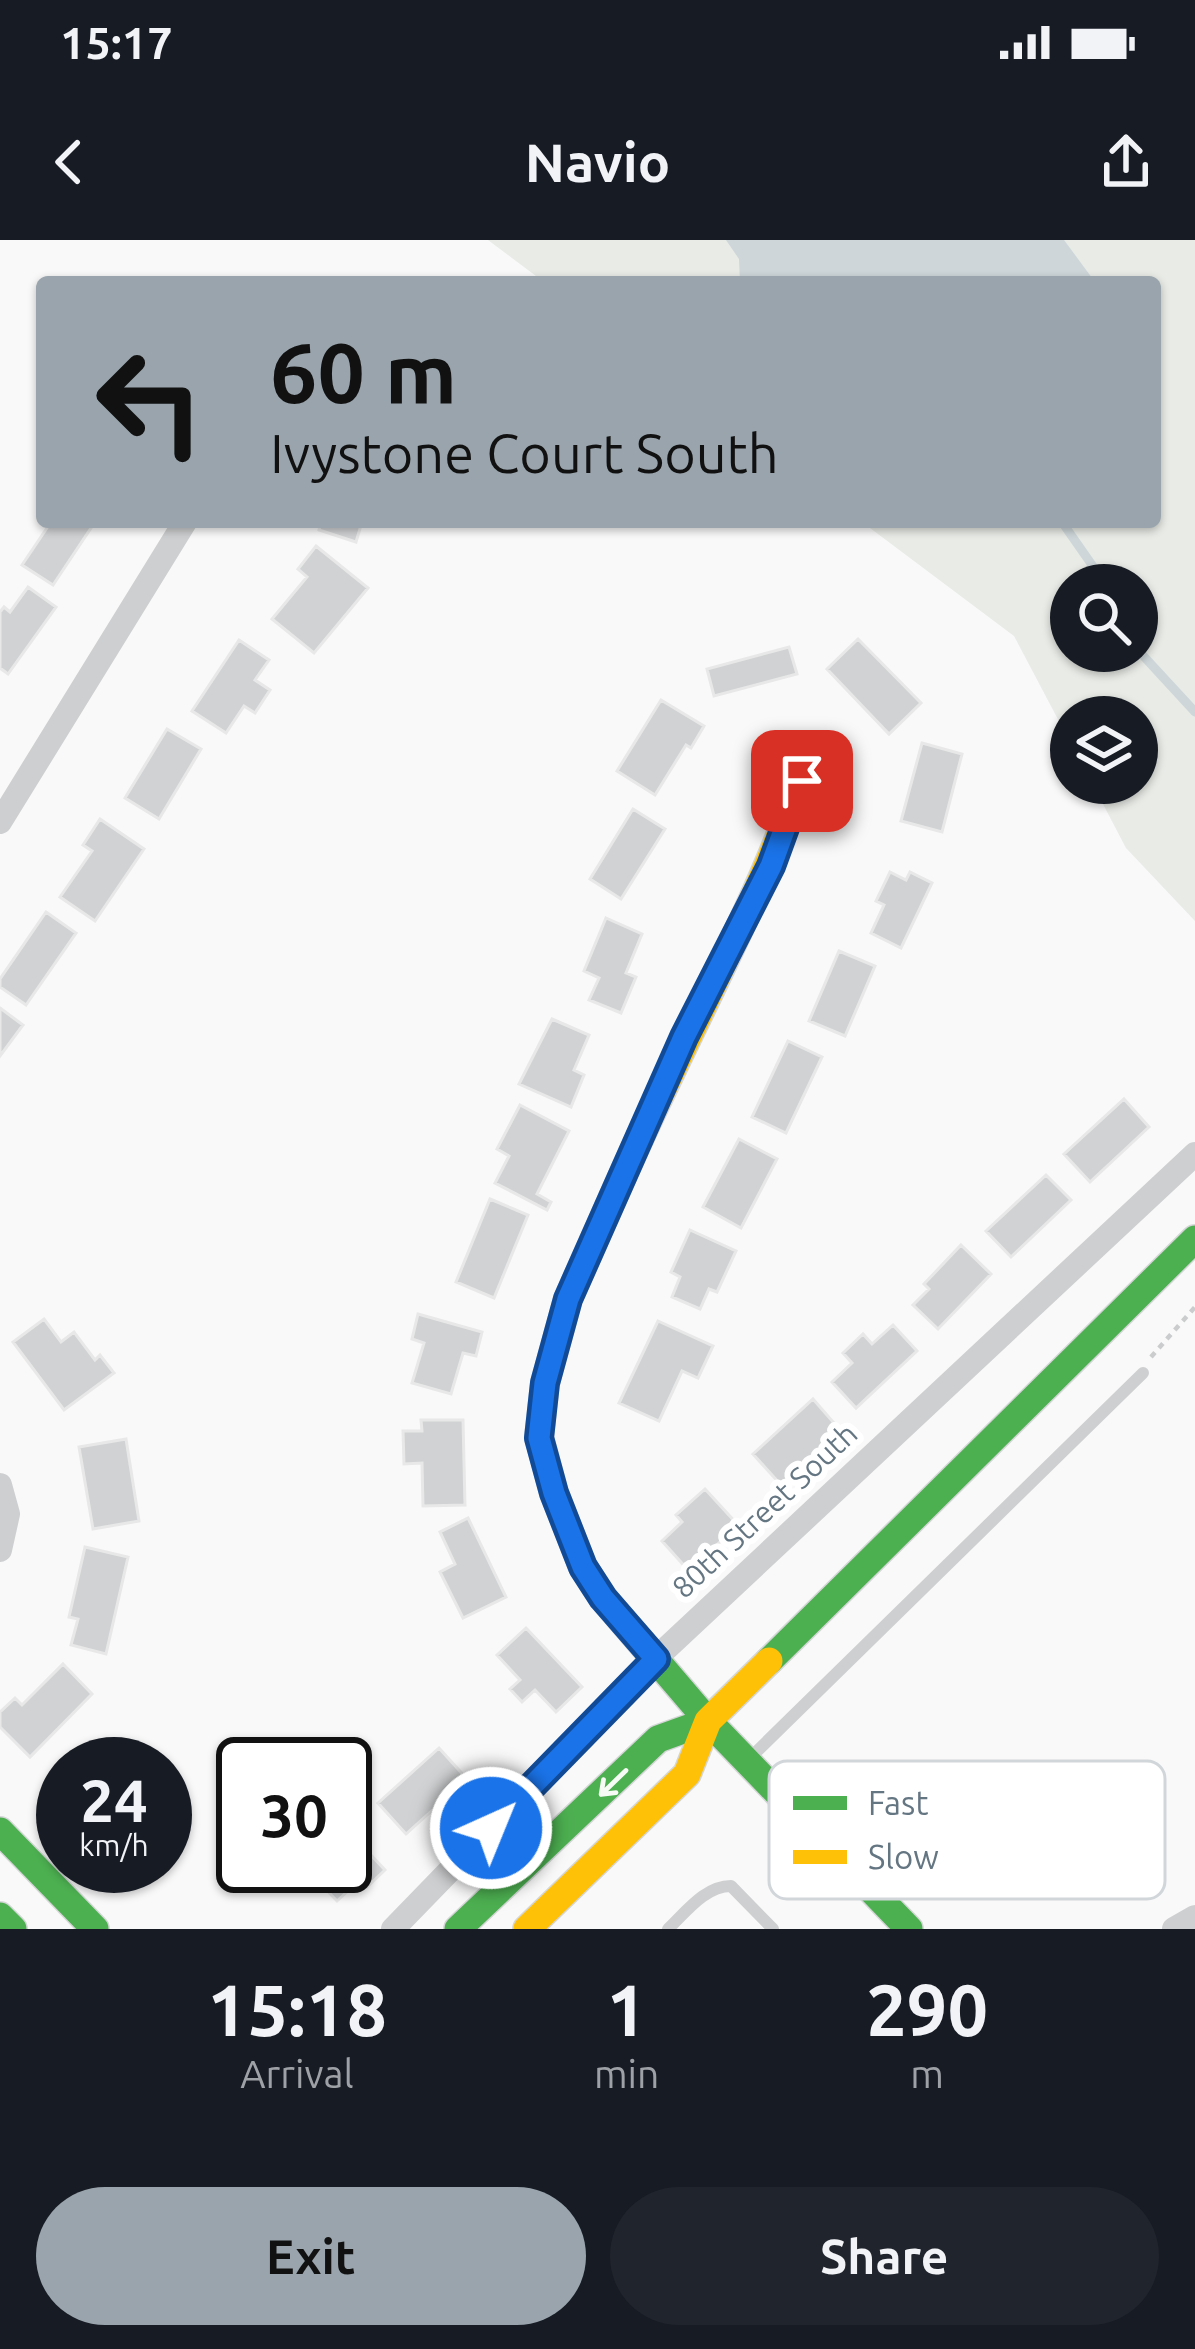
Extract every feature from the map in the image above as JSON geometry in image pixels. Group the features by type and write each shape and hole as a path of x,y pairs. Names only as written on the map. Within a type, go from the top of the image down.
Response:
{"main road":[{"path":"769,1784 603,1598 583,1567 561,1512 539,1438 545,1383 568,1299 684,1037 771,866 802,781"},
{"path":"527,1929 687,1774 709,1721 1195,1239"},
{"path":"458,1929 658,1739 709,1721"},
{"path":"0,1831 95,1929"},
{"path":"880,1899 909,1929"},
{"path":"0,1916 14,1929"}],"street":[{"path":"0,822 181,528"},
{"name":"80th Street South","path":"393,1929 656,1659 1195,1154"},
{"path":"0,1485 8,1514 0,1550"},
{"path":"1174,1929 1195,1917"}],"lane":[{"path":"747,1761 1143,1373"},
{"path":"668,1929 723,1885 731,1886 773,1929"}],"path":[{"path":"1143,1373 1154,1351 1195,1307"}],"shaded area":[{"path":"488,240 1195,240 1195,921 1126,848 1103,804 1158,804 1158,696 1050,696 1050,704 1014,636 870,528 1161,528 1161,276 536,276"},
{"path":"726,240 1064,240 1091,276 740,276 739,259"}],"building":[{"path":"47,528 91,528 53,585 22,565"},
{"path":"320,528 360,528 356,542"},
{"path":"316,546 368,588 314,653 272,619 307,577 298,569"},
{"path":"28,587 56,607 8,674 0,668 0,612 4,607 10,612"},
{"path":"858,639 921,703 889,734 827,669"},
{"path":"239,640 269,660 255,680 270,690 255,713 244,706 226,733 192,711"},
{"path":"789,647 797,674 714,696 707,669"},
{"path":"661,700 704,726 691,748 686,745 655,795 617,771"},
{"path":"167,729 201,749 159,819 125,798"},
{"path":"922,743 962,754 942,832 901,821"},
{"path":"633,809 665,829 621,899 590,879"},
{"path":"100,819 144,849 95,921 60,897 92,851 83,845"},
{"path":"890,872 906,880 910,872 932,883 901,948 871,933 884,905 876,901"},
{"path":"46,912 76,933 26,1005 0,987 0,979"},
{"path":"606,918 642,934 626,973 636,977 621,1013 589,1000 599,978 584,971"},
{"path":"839,951 875,966 845,1036 809,1021"},
{"path":"0,1008 23,1025 0,1056"},
{"path":"552,1019 589,1035 574,1070 584,1075 571,1107 519,1084"},
{"path":"788,1041 822,1057 786,1133 752,1117"},
{"path":"1124,1099 1149,1127 1090,1182 1064,1154"},
{"path":"520,1105 569,1131 537,1194 551,1202 547,1210 495,1183 509,1156 497,1149"},
{"path":"739,1139 777,1159 741,1228 703,1207"},
{"path":"1046,1175 1071,1200 1011,1257 986,1231"},
{"path":"490,1199 528,1215 494,1298 456,1282"},
{"path":"690,1230 736,1251 717,1292 709,1289 700,1309 672,1297 680,1277 671,1272"},
{"path":"961,1245 991,1274 938,1329 913,1305 929,1289 924,1284"},
{"path":"418,1314 482,1332 476,1356 463,1353 451,1394 412,1383 424,1343 412,1339"},
{"path":"44,1319 61,1342 74,1332 95,1360 100,1355 114,1373 64,1410 13,1342"},
{"path":"658,1321 713,1346 698,1378 682,1371 659,1421 619,1403"},
{"path":"893,1325 917,1351 856,1408 832,1382 852,1363 843,1353 863,1334 872,1344"},
{"path":"813,1399 841,1431 781,1485 753,1454"},
{"path":"421,1420 463,1420 465,1505 423,1506 422,1463 404,1464 403,1431 422,1431"},
{"path":"126,1439 139,1521 93,1529 79,1447"},
{"path":"705,1489 738,1525 689,1571 662,1541 682,1522 676,1515"},
{"path":"468,1518 506,1597 463,1618 440,1572 455,1564 440,1532"},
{"path":"85,1547 128,1557 106,1654 71,1645 78,1619 69,1617"},
{"path":"526,1628 582,1687 556,1712 535,1690 522,1702 510,1689 520,1680 497,1655"},
{"path":"63,1664 92,1694 50,1737 36,1737 36,1751 30,1757 0,1727 0,1712 15,1698 22,1705"},
{"path":"439,1748 467,1779 406,1834 378,1803"},
{"path":"372,1856 385,1870 372,1882"}],"waterway":[{"path":"1066,528 1091,564"},
{"path":"1158,672 1195,712"}],"traffic: fast":[{"path":"622,1177 568,1299 545,1383 539,1437 554,1493 583,1567 603,1598 769,1784"},
{"path":"769,1661 1195,1239"},
{"path":"458,1929 658,1739 708,1721"},
{"path":"0,1831 95,1929"},
{"path":"880,1899 909,1929"},
{"path":"0,1916 13,1929"}],"traffic: slow":[{"path":"622,1177 738,931 801,781"},
{"path":"527,1929 687,1774 708,1721 769,1661"}],"route":[{"path":"491,1828 656,1659 603,1598 583,1567 539,1438 545,1383 568,1299 684,1037 771,866 802,781"}]}
